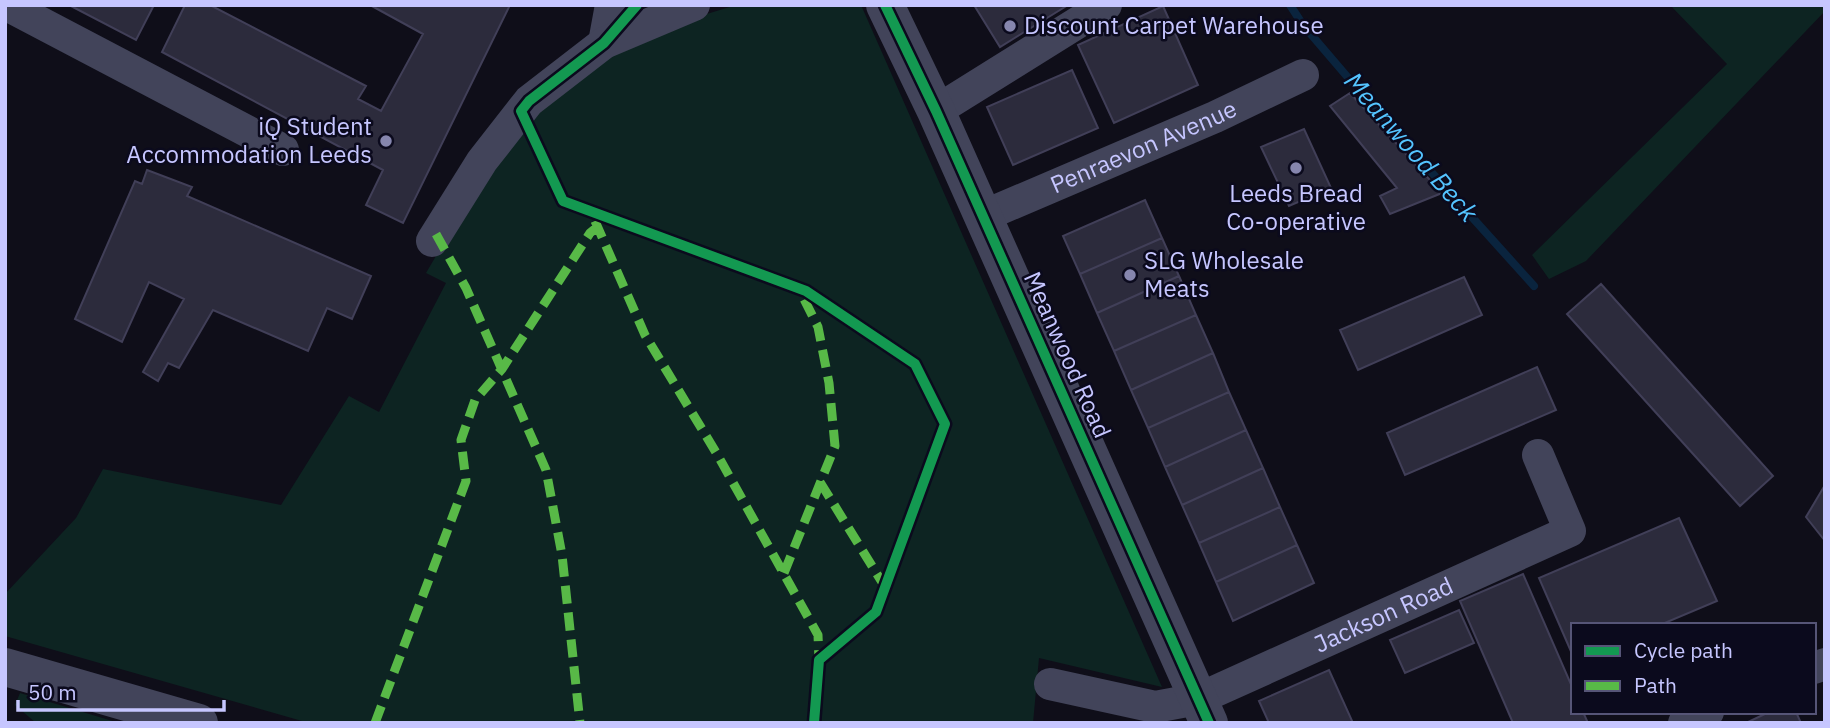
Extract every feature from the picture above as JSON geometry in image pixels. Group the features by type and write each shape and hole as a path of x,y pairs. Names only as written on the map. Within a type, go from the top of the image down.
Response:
{"street":[{"path":"7,5 283,150"},
{"path":"604,43 611,5"},
{"path":"432,242 482,161 529,101 604,43 694,5"},
{"name":"Meanwood Road","path":"885,5 936,111 981,217 1204,711"},
{"path":"936,111 1106,5"},
{"name":"Penraevon Avenue","path":"981,217 1215,117 1303,75"},
{"name":"Jackson Road","path":"1050,684 1155,708 1204,711 1570,531 1538,455"},
{"path":"5,667 199,723"},
{"path":"1684,723 1704,714"}],"green space":[{"path":"736,5 861,5 1162,687 1039,658 1033,723 309,723 5,636 5,594 76,518 103,469 281,505 349,396 379,412 446,283 426,273 486,171 533,111 629,38"},
{"path":"1670,5 1825,5 1825,11 1586,261 1549,279 1532,255 1727,64"},
{"path":"20,693 119,723 36,723 15,705"}],"building":[{"name":"iQ Student Accommodation Leeds","path":"69,5 154,5 136,40"},
{"name":"iQ Student Accommodation Leeds","path":"185,5 210,5 366,86 358,99 381,111 423,34 370,5 510,5 403,223 366,205 383,170 162,52"},
{"name":"Discount Carpet Warehouse","path":"974,5 1068,5 1000,47"},
{"path":"1163,6 1198,85 1114,123 1078,45"},
{"path":"1072,70 1098,128 1013,165 987,107"},
{"path":"1350,93 1442,193 1390,214 1380,196 1397,188 1330,106"},
{"name":"Leeds Bread Co-operative","path":"1304,129 1331,188 1289,206 1261,147"},
{"path":"147,170 192,187 187,196 371,276 352,319 327,308 308,351 213,310 179,368 168,363 158,381 143,372 184,299 149,282 122,342 75,319 135,181 142,184"},
{"path":"1145,200 1162,238 1080,274 1063,236"},
{"name":"SLG Wholesale Meats","path":"1162,238 1179,276 1097,313 1080,274"},
{"path":"1179,276 1196,315 1114,351 1097,313"},
{"path":"1464,277 1482,315 1358,370 1340,330"},
{"path":"1601,284 1773,476 1740,506 1567,314"},
{"path":"1196,315 1213,353 1131,390 1114,351"},
{"path":"1213,353 1229,392 1148,428 1131,390"},
{"path":"1537,367 1556,410 1405,475 1387,433"},
{"path":"1229,392 1246,430 1165,467 1148,428"},
{"path":"1246,430 1263,468 1182,505 1165,467"},
{"path":"1263,468 1280,507 1199,543 1182,505"},
{"path":"1825,485 1825,541 1806,517"},
{"path":"1280,507 1297,545 1216,582 1199,543"},
{"path":"1679,518 1717,601 1665,623 1571,623 1571,651 1539,578"},
{"path":"1297,545 1314,583 1233,621 1216,582"},
{"path":"1523,574 1571,684 1571,714 1584,714 1588,723 1513,723 1460,601"},
{"path":"1459,610 1474,643 1405,673 1390,640"},
{"path":"1329,670 1353,723 1269,723 1259,701"},
{"path":"1765,714 1797,714 1801,723 1746,723"}],"waterway":[{"name":"Meanwood Beck","path":"1290,5 1303,25 1380,115 1534,286"}],"marked path":[{"path":"375,723 466,481 461,440 475,400 502,369 590,233 608,218"},
{"path":"595,221 645,335 717,454 818,635 819,660"},
{"path":"436,234 466,288 546,470 562,555 580,723"},
{"path":"784,573 835,446 829,383 818,327 800,291"},
{"path":"820,482 885,587"}],"cycle path":[{"path":"637,5 604,43 529,101 521,111 563,201 806,291 915,364 945,424 876,612 819,660 814,723"},
{"path":"885,5 936,111 1209,723"}],"place":[{"name":"Discount Carpet Warehouse","path":"1010,26"},
{"name":"iQ Student Accommodation Leeds","path":"386,141"},
{"name":"Leeds Bread Co-operative","path":"1296,168"},
{"name":"SLG Wholesale Meats","path":"1130,275"}]}
